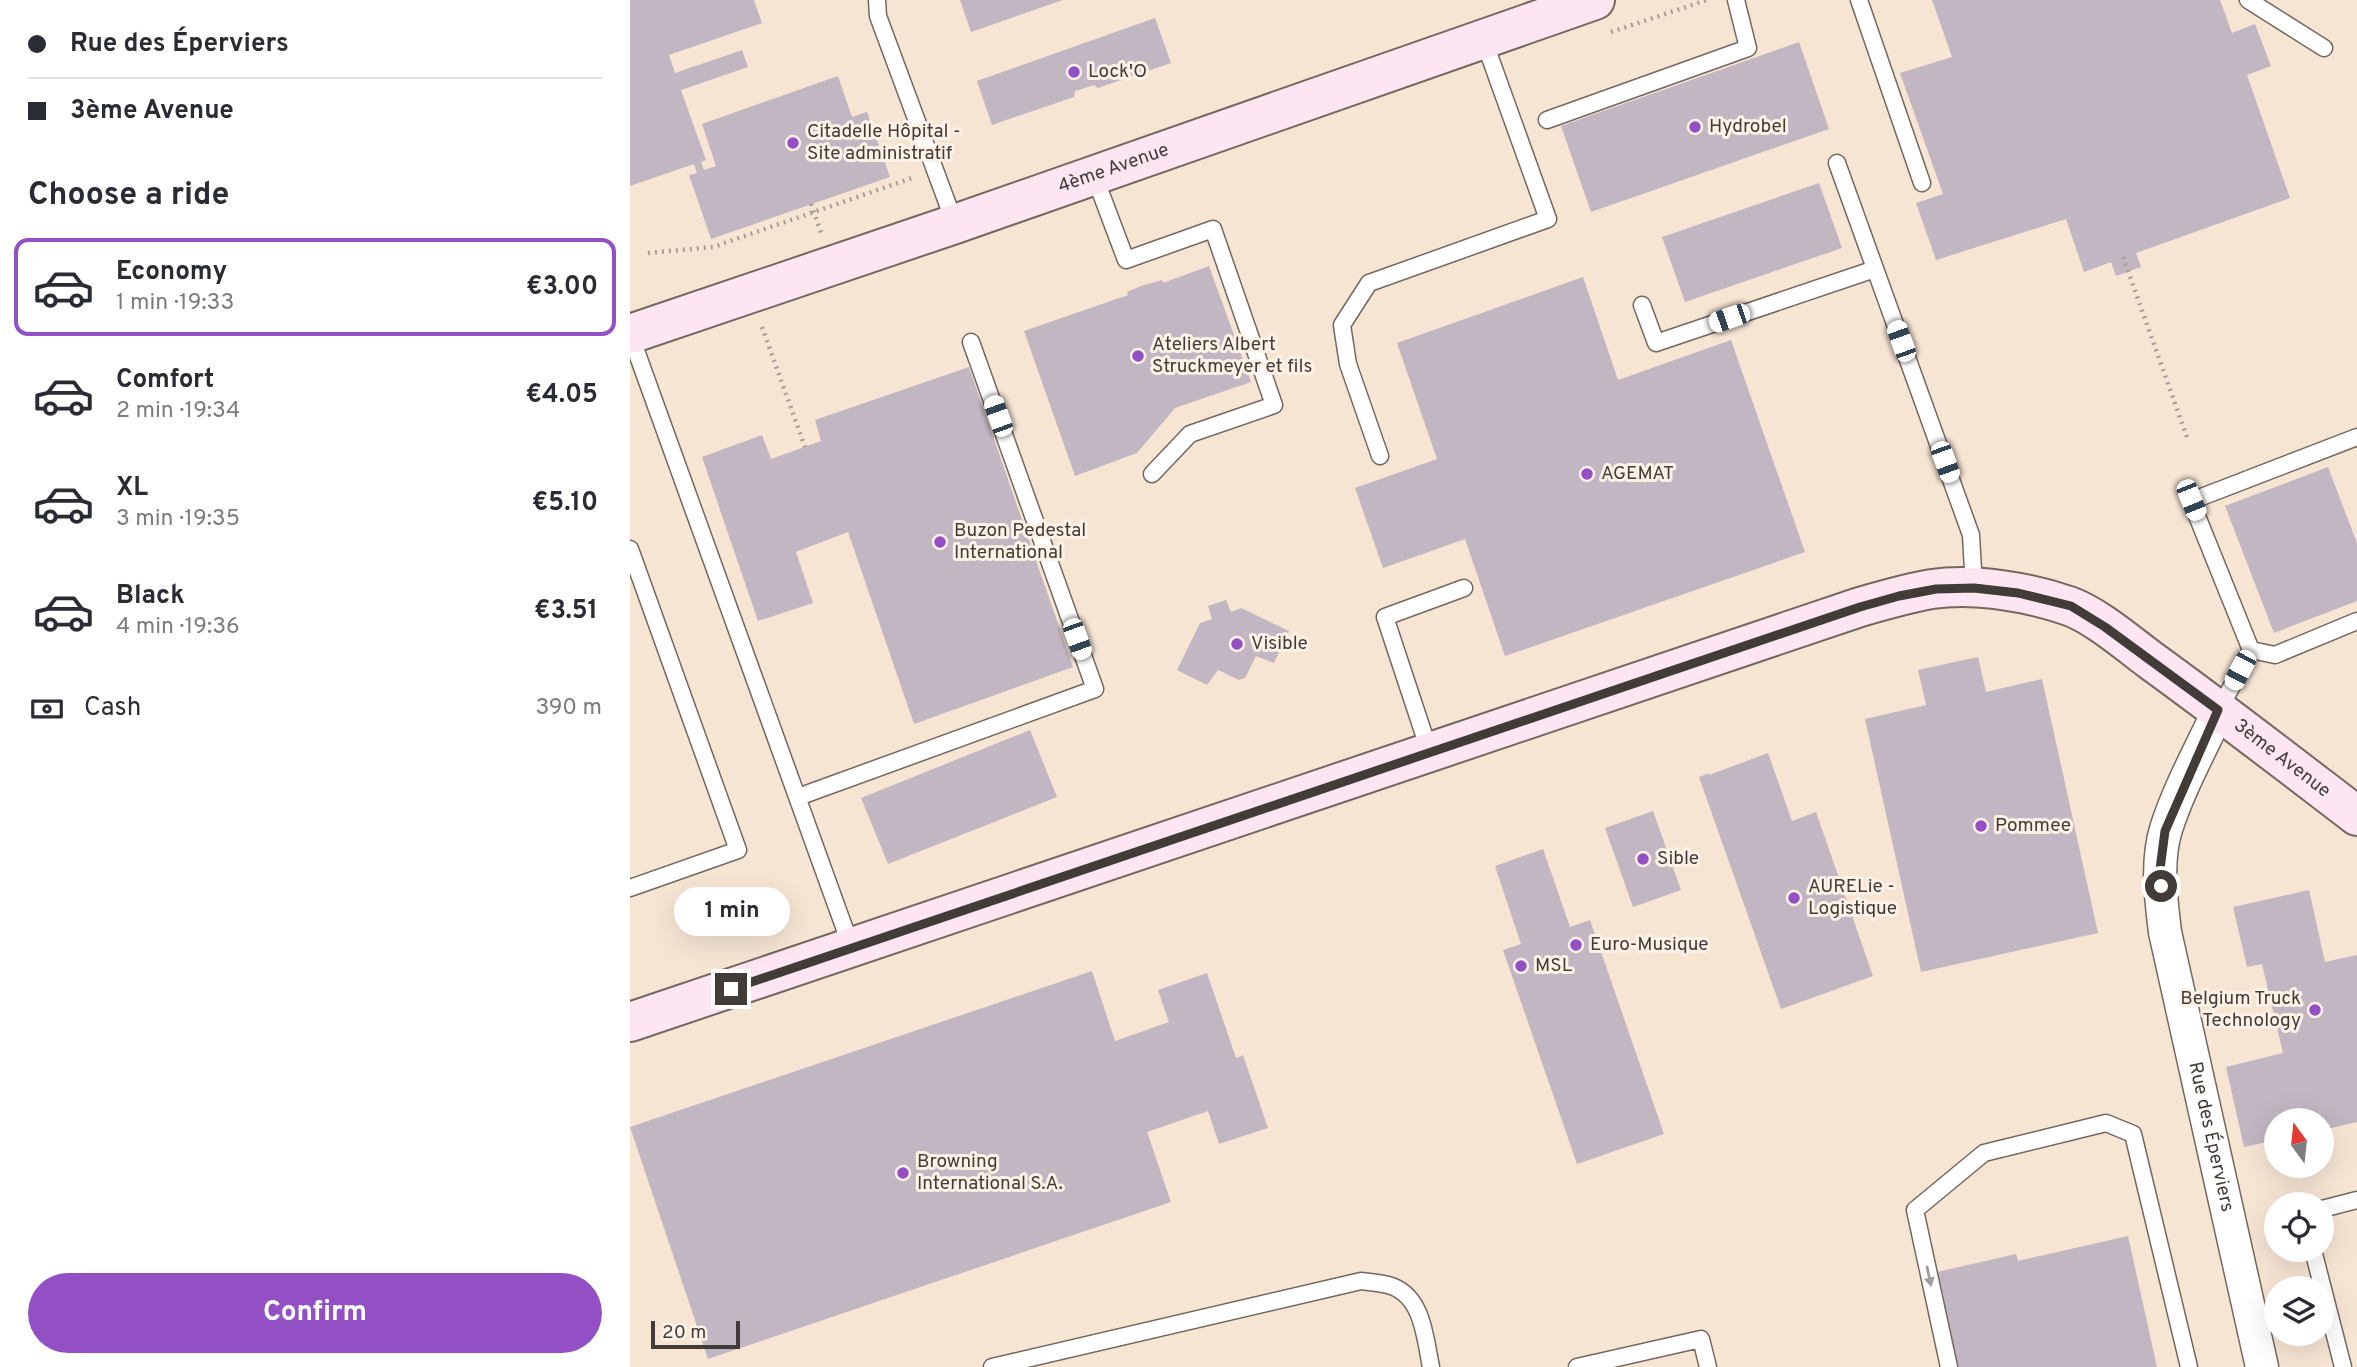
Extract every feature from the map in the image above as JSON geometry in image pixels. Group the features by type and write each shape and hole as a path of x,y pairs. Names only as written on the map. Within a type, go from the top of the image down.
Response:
{"street":[{"name":"4ème Avenue","path":"630,334 955,224 1595,0"},
{"name":"3ème Avenue","path":"630,1022 1860,607 1936,589 1974,588 2018,593 2071,606 2105,627 2357,816"},
{"name":"Rue des Éperviers","path":"2218,710 2165,831 2160,869 2161,903 2165,932 2262,1367"}],"lane":[{"path":"877,0 878,16 955,224"},
{"path":"1547,120 1748,48 1736,0"},
{"path":"1859,0 1922,183"},
{"path":"2248,0 2324,48"},
{"path":"1380,456 1348,364 1342,325 1369,283 1548,219 1483,38"},
{"path":"1837,163 1971,535 1974,588"},
{"path":"1094,175 1126,260 1213,229 1274,405 1190,434 1152,474"},
{"path":"1642,305 1656,343 1875,269"},
{"path":"630,334 852,948"},
{"path":"798,797 1095,689 971,342"},
{"path":"2218,710 2250,650 2191,500 2357,437"},
{"path":"630,549 738,850 630,888"},
{"path":"1430,753 1385,617 1464,588"},
{"path":"2250,650 2275,655 2357,621"},
{"path":"1949,1367 1915,1210 1984,1153 2106,1123 2133,1134 2189,1367"},
{"path":"2334,1206 2357,1200"},
{"path":"2316,1262 2343,1367"},
{"path":"992,1367 1361,1281 1391,1285 1410,1298 1420,1314 1431,1367"},
{"path":"1577,1367 1701,1339 1708,1367"}],"path":[{"path":"648,253 713,247 935,170"},
{"path":"2123,257 2188,440"},
{"path":"762,327 805,447"}],"shaded area":[{"path":"630,0 2357,0 2357,1367 630,1367"}],"building":[{"path":"630,0 754,0 762,23 669,55 675,73 742,50 748,67 681,90 706,160 701,162 704,170 716,166 702,124 838,76 852,117 867,112 890,177 711,239 689,175 697,173 694,164 630,186"},
{"path":"960,0 1063,0 971,32"},
{"path":"1932,0 2220,0 2232,33 2255,24 2271,66 2247,75 2290,198 2136,253 2141,267 2116,276 2111,262 2084,272 2066,219 1936,260 1916,203 1943,194 1900,73 1952,57"},
{"name":"Lock'O","path":"1155,18 1171,63 1098,88 1094,85 1075,91 1074,97 992,125 977,81"},
{"name":"Hydrobel","path":"1799,42 1829,129 1591,212 1561,126"},
{"path":"1819,183 1842,248 1685,302 1662,237"},
{"name":"Ateliers Albert Struckmeyer et fils","path":"1209,266 1251,382 1175,408 1137,453 1075,476 1024,331 1128,295 1127,292 1141,286 1162,280 1163,283"},
{"name":"AGEMAT","path":"1583,277 1618,380 1731,340 1805,552 1505,656 1465,539 1383,568 1355,488 1437,459 1397,343"},
{"name":"Buzon Pedestal International","path":"969,367 1073,667 914,724 848,532 796,552 813,603 758,621 702,457 762,435 771,459 821,441 815,420"},
{"path":"2328,467 2357,543 2357,601 2274,633 2225,506"},
{"name":"Visible","path":"1226,600 1231,612 1241,608 1289,631 1274,663 1256,656 1245,678 1239,680 1218,670 1207,685 1177,670 1200,623 1212,619 1208,606"},
{"name":"Pommee","path":"1978,657 1986,692 2042,679 2098,933 1921,972 1865,719 1926,705 1918,670"},
{"path":"1030,730 1057,797 888,864 861,798"},
{"name":"AURELie - Logistique","path":"1768,753 1792,821 1816,812 1873,976 1781,1009 1699,777"},
{"name":"Sible","path":"1653,811 1681,890 1633,907 1605,828"},
{"path":"1543,849 1570,927 1590,920 1664,1134 1577,1164 1503,950 1521,944 1495,866"},
{"name":"Belgium Truck Technology","path":"2309,890 2325,962 2357,955 2357,1122 2334,1127 2334,1108 2264,1108 2264,1143 2244,1147 2226,1067 2283,1053 2262,964 2247,967 2233,907"},
{"name":"Browning International S.A.","path":"1092,971 1115,1041 1169,1022 1158,990 1207,973 1236,1058 1243,1055 1268,1128 1219,1144 1208,1111 1147,1132 1171,1202 708,1359 630,1127"},
{"path":"2128,1236 2157,1367 1958,1367 1937,1272 2016,1254 2018,1261"}],"place":[{"name":"Lock'O","path":"1074,72"},
{"name":"Hydrobel","path":"1695,127"},
{"name":"Citadelle Hôpital - Site administratif","path":"793,143"},
{"name":"Ateliers Albert Struckmeyer et fils","path":"1138,356"},
{"name":"AGEMAT","path":"1587,474"},
{"name":"Buzon Pedestal International","path":"940,542"},
{"name":"Visible","path":"1237,644"},
{"name":"Pommee","path":"1981,826"},
{"name":"Sible","path":"1643,859"},
{"name":"AURELie - Logistique","path":"1794,898"},
{"name":"Euro-Musique","path":"1576,945"},
{"name":"MSL","path":"1521,966"},
{"name":"Belgium Truck Technology","path":"2315,1010"},
{"name":"Browning International S.A.","path":"903,1173"}],"route":[{"path":"731,989 1860,607 1936,589 1974,588 2018,593 2071,606 2105,627 2218,710 2165,831 2160,869 2161,886"}]}
